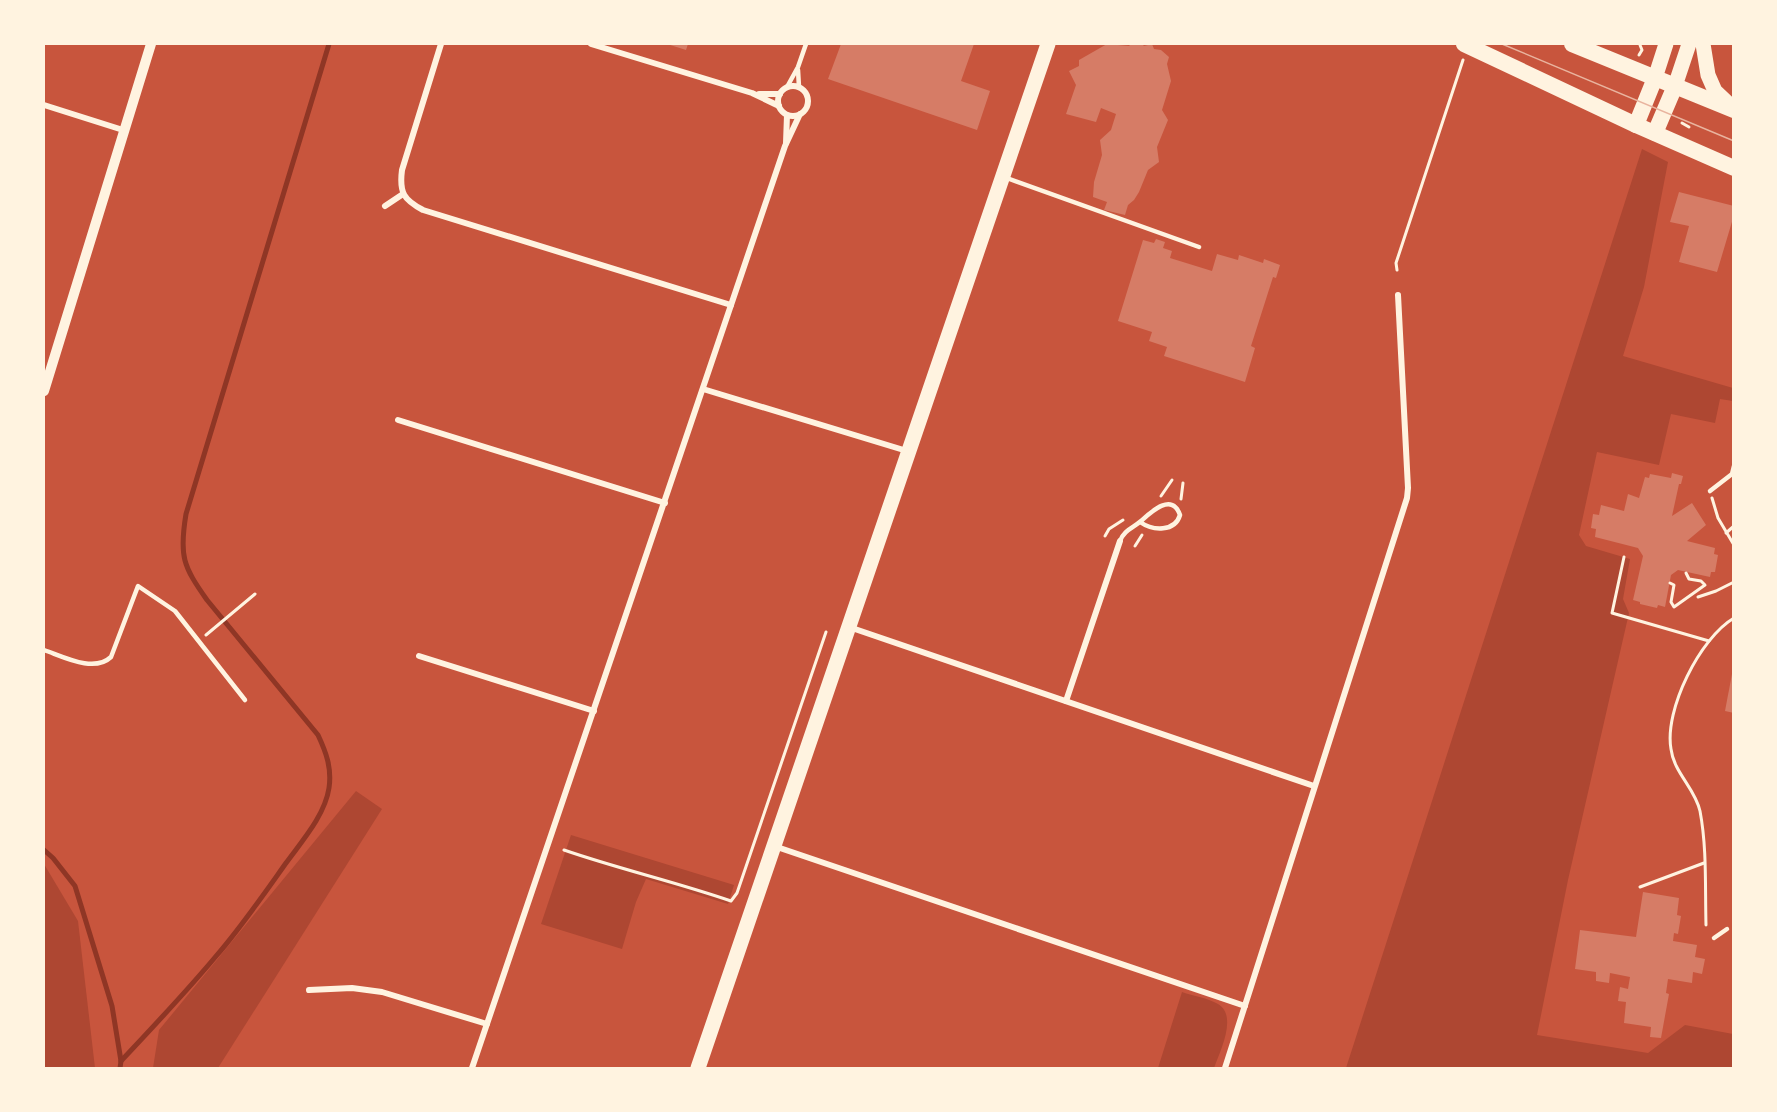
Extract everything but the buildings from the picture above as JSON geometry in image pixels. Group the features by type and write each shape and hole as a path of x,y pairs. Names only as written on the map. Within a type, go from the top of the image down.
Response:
{"highway":[{"path":"1572,44 1734,109"},
{"path":"1466,45 1655,134 1734,168"},
{"path":"1636,125 1655,78"},
{"path":"1655,134 1675,86"}],"main road":[{"path":"698,1068 1048,44"},
{"path":"1655,78 1666,44"},
{"path":"1675,86 1689,44"},
{"path":"1703,44 1708,75 1715,91 1734,109"}],"street":[{"path":"44,391 150,44"},
{"path":"441,44 402,170 403,194 411,204 423,210 731,305"},
{"path":"591,44 752,93 779,106 787,115 785,146"},
{"path":"472,1068 785,146 800,114 806,109 808,102 806,93 798,87 787,87 780,94 779,106"},
{"path":"752,93 780,94"},
{"path":"44,105 123,130"},
{"path":"787,115 800,114"},
{"path":"385,206 403,194"},
{"path":"1226,1068 1407,498 1398,295"},
{"path":"703,389 907,451"},
{"path":"398,420 665,503"},
{"path":"1066,701 1120,541"},
{"path":"849,627 1314,786"},
{"path":"419,656 594,711"},
{"path":"774,846 1245,1006"},
{"path":"309,990 352,988 382,992 487,1024"}],"lane":[{"path":"787,87 798,67 806,44"},
{"path":"798,67 798,87"},
{"path":"1001,177 1199,247"},
{"path":"1710,491 1732,474 1734,466"},
{"path":"1120,541 1124,533 1140,522 1150,511 1164,504 1176,506 1180,515 1177,523 1172,526 1153,528 1140,522"},
{"path":"44,650 83,663 97,665 105,663 111,657 138,586 175,611 244,700"},
{"path":"1714,938 1727,928"}],"path":[{"path":"1397,270 1396,263 1466,45"},
{"path":"1639,55 1642,50 1640,45"},
{"path":"1682,123 1689,127"},
{"path":"1710,491 1718,518 1734,545"},
{"path":"1725,533 1734,526"},
{"path":"1624,557 1612,613 1709,641"},
{"path":"1686,573 1689,579 1704,583 1698,597"},
{"path":"1670,584 1674,585 1671,602 1674,607 1734,582"},
{"path":"216,627 255,594"},
{"path":"1706,925 1703,831 1699,807 1674,760 1670,728 1674,710 1686,681 1709,641 1724,624 1734,618"},
{"path":"564,850 603,864 731,901 737,893 826,632"},
{"path":"1640,887 1704,864"}],"shaded area":[{"path":"1642,149 1668,162 1644,287 1623,356 1733,388 1733,401 1720,399 1715,423 1671,414 1659,465 1597,452 1579,535 1586,546 1630,559 1623,599 1629,613 1568,880 1537,1035 1648,1053 1685,1025 1733,1034 1733,1068 1346,1068"},
{"path":"356,791 382,809 218,1068 153,1068 159,1030"},
{"path":"571,835 734,885 728,904 646,879 636,902 622,949 541,924"},
{"path":"44,864 78,921 95,1068 44,1068"},
{"path":"1182,992 1214,1002 1224,1009 1227,1017 1226,1034 1214,1068 1158,1068"}],"waterway":[{"path":"121,1061 226,944 312,827 327,798 330,774 328,760 318,735 207,600 188,569 183,551 183,540 186,514 329,44"},
{"path":"44,850 75,886 112,1006 121,1061 120,1068"}],"tram line":[{"path":"1502,44 1734,141"}]}
